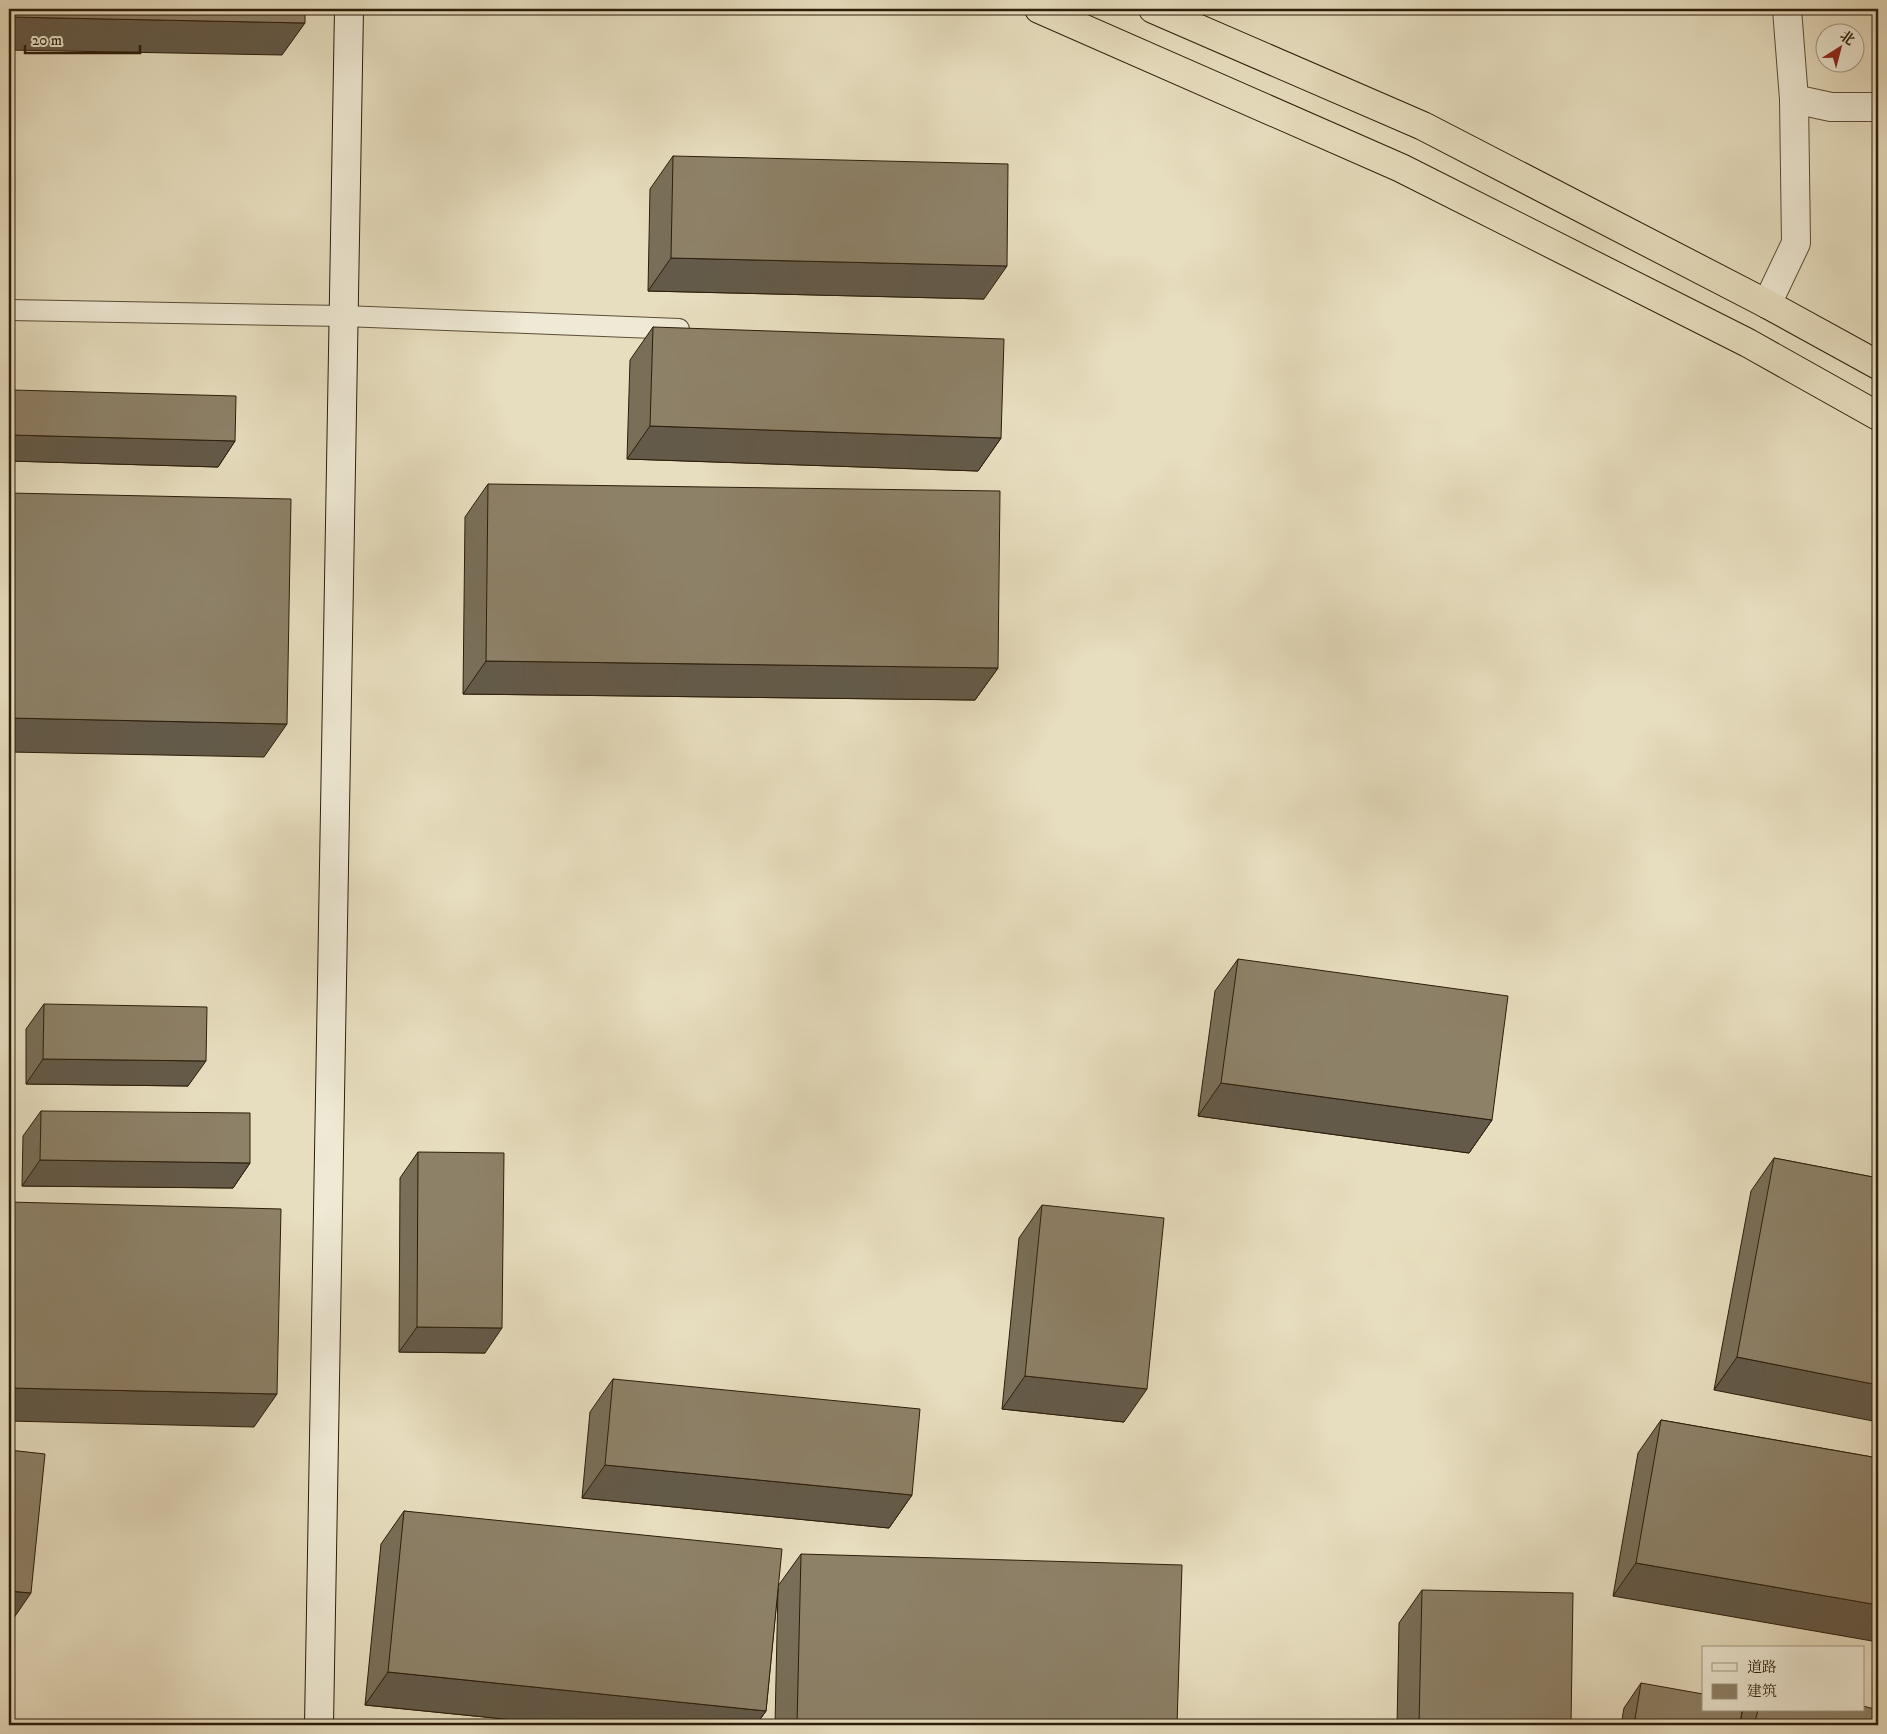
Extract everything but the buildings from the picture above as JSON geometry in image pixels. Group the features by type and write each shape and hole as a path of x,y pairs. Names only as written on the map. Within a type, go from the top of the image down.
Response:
{"highway":[{"path":"1039,9 1401,168 1748,343 1878,416"},
{"path":"1153,9 1423,126 1767,304 1878,365"}],"street":[{"path":"319,1725 349,9"},
{"path":"1767,304 1796,242 1794,99 1787,9"},
{"path":"1794,99 1831,107 1878,107"}],"lane":[{"path":"9,310 344,316 698,329"}]}
